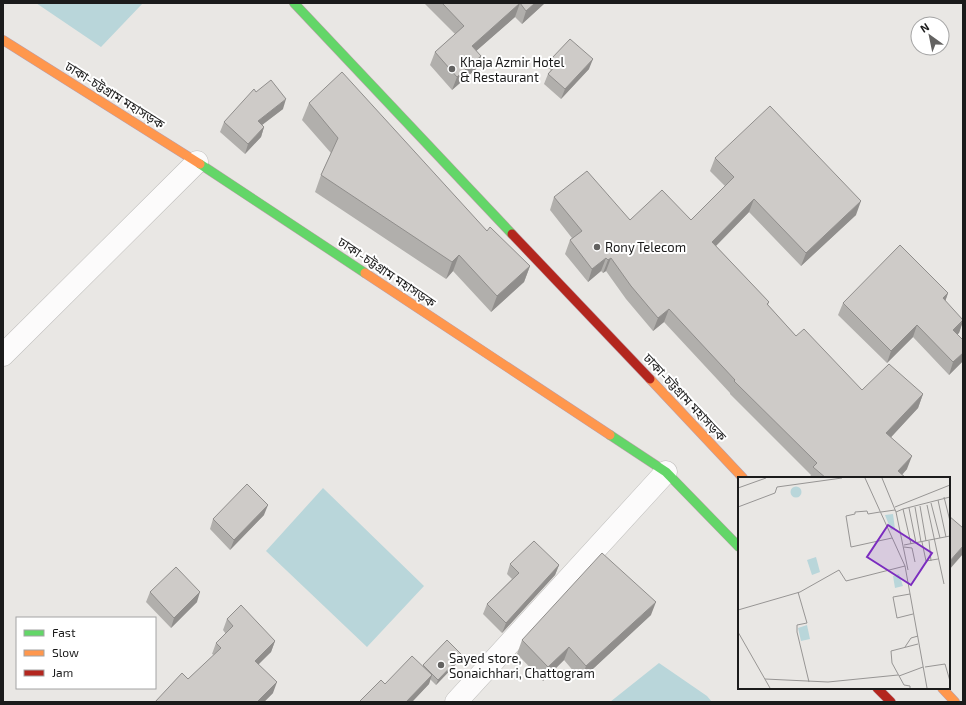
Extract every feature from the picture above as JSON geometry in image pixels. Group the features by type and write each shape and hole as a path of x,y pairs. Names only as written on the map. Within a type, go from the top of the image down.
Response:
{"highway":[{"name":"ঢাকা-চট্টগ্রাম মহাসড়ক","path":"294,3 742,477"},
{"name":"ঢাকা-চট্টগ্রাম মহাসড়ক","path":"3,40 197,162 666,472 738,546"},
{"path":"878,689 891,702"},
{"path":"943,689 955,702"}],"street":[{"path":"3,355 197,162"},
{"path":"456,702 666,472"}],"water":[{"path":"36,3 143,3 101,47"},
{"path":"323,488 424,586 367,647 266,551"},
{"path":"659,663 707,696 712,702 610,702"}],"building":[{"path":"442,3 520,3 472,46 481,56 457,77 435,52 464,26"},
{"path":"520,3 535,3 526,11"},
{"path":"570,39 593,59 565,89 548,74 558,63 552,58"},
{"path":"342,72 487,231 490,227 530,266 497,296 459,255 452,262 321,175 338,138 309,103"},
{"path":"271,80 286,99 258,121 264,127 248,144 224,122 254,89 256,92"},
{"path":"770,106 861,201 806,253 754,199 712,242 769,302 767,304 796,336 804,329 862,390 889,364 923,394 886,433 912,456 898,471 905,477 825,477 813,467 817,463 734,381 735,380 669,309 658,318 631,286 611,258 608,260 606,258 592,269 570,240 582,231 554,197 587,171 630,220 662,190 691,220 734,177 715,158"},
{"path":"900,245 948,293 943,298 963,320 953,330 963,340 963,353 953,362 917,325 891,351 843,303"},
{"path":"247,484 268,505 234,540 213,519"},
{"path":"950,517 963,528 963,546 950,561"},
{"path":"534,541 559,565 506,623 487,604 519,573 510,564"},
{"path":"602,553 656,602 586,666 569,647 548,667 522,640"},
{"path":"176,567 200,592 174,618 150,592"},
{"path":"241,605 275,641 255,661 277,682 257,702 155,702 182,673 188,679 221,648 216,643 233,626 227,619"},
{"name":"Sayed store, Sonaichhari, Chattogram","path":"447,640 462,655 438,680 423,665"},
{"path":"412,656 432,675 406,702 359,702 381,680 385,684"}],"traffic: fast":[{"path":"294,3 512,234"},
{"path":"200,164 365,273"},
{"path":"610,435 666,472 738,546"}],"traffic: slow":[{"path":"3,40 200,164"},
{"path":"365,273 610,435"},
{"path":"650,379 742,477"},
{"path":"943,689 955,702"}],"traffic: jam":[{"path":"512,234 650,379"},
{"path":"878,689 891,702"}],"place":[{"name":"Khaja Azmir Hotel & Restaurant","path":"452,69"},
{"name":"Rony Telecom","path":"597,247"},
{"name":"Sayed store, Sonaichhari, Chattogram","path":"441,665"}]}
